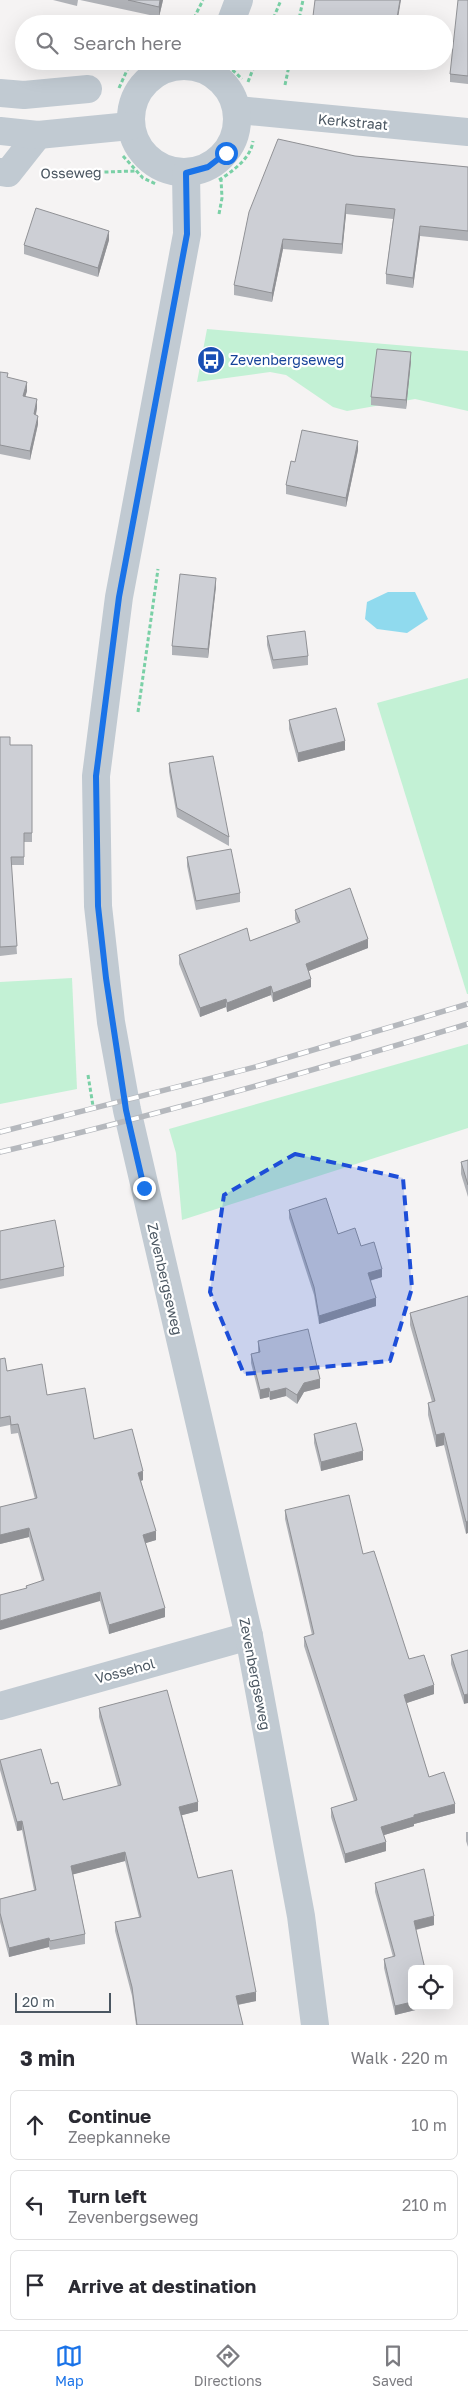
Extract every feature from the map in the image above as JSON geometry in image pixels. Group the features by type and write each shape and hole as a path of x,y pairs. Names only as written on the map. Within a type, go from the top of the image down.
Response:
{"street":[{"path":"233,15 239,0"},
{"path":"161,70 144,82 135,97 130,114 130,126 137,146 146,157 158,166 171,171 186,173 208,167 226,153 236,133 238,110 219,70"},
{"path":"0,93 24,95 88,89"},
{"name":"Kerkstraat","path":"238,110 468,132"},
{"path":"0,131 38,135 130,126"},
{"path":"4,172 38,135"},
{"name":"Zevenbergseweg","path":"186,173 187,234 119,597 96,776 98,906 111,1022 126,1110 249,1636 301,1916 315,2025"},
{"name":"Vossehol","path":"0,1706 249,1636"}],"path":[{"path":"196,15 203,0"},
{"path":"275,15 281,0"},
{"path":"300,15 303,0"},
{"path":"234,70 246,85 252,70"},
{"name":"Osseweg","path":"4,172 44,174 135,171"},
{"path":"218,218 222,198 221,179"},
{"path":"137,716 159,563"}],"highlighted area":[{"path":"295,1154 403,1178 412,1288 390,1361 244,1374 210,1292 224,1195"}],"green space":[{"path":"207,329 468,351 468,411 415,399 347,411 333,407 286,375 270,372 197,382"},
{"path":"468,678 468,994 467,994 377,703"},
{"path":"72,978 77,1089 0,1104 0,982"},
{"path":"468,1044 468,1128 182,1220 176,1153 169,1129"}],"water":[{"path":"388,592 415,592 428,619 407,633 377,629 365,619 367,602"}],"building":[{"path":"128,0 160,0 159,7"},
{"path":"315,0 400,0 398,15 313,15"},
{"path":"458,0 468,0 468,76 450,74 450,70 453,70 453,46"},
{"path":"278,139 355,156 468,167 468,231 420,226 413,278 386,274 395,209 346,204 342,244 283,239 272,293 234,285 249,212"},
{"path":"36,208 109,231 98,268 24,245"},
{"path":"377,349 411,352 406,400 371,397"},
{"path":"0,372 8,373 7,377 27,382 23,396 37,399 34,414 38,416 30,451 0,445"},
{"path":"302,430 358,441 346,498 286,485 291,461 295,462"},
{"path":"180,574 216,578 208,649 172,646"},
{"path":"305,631 308,656 273,660 267,636"},
{"path":"336,708 345,741 298,753 289,720"},
{"path":"0,737 10,737 10,745 32,745 32,833 24,833 24,857 11,857 17,946 0,947"},
{"path":"213,756 229,837 177,808 169,763"},
{"path":"231,849 240,893 196,901 187,857"},
{"path":"350,888 368,939 306,964 311,979 273,993 271,986 227,1003 226,999 200,1008 179,955 247,928 250,941 300,922 295,910"},
{"path":"468,1160 468,1185 461,1162"},
{"path":"326,1198 338,1234 355,1228 361,1246 374,1242 382,1269 368,1273 376,1298 319,1316 314,1287 289,1210"},
{"path":"55,1220 64,1267 0,1280 0,1231"},
{"path":"468,1296 468,1521 466,1522 444,1433 436,1435 428,1403 435,1401 410,1313"},
{"path":"308,1329 320,1379 304,1383 297,1395 286,1388 270,1392 269,1388 260,1390 251,1354 260,1352 258,1341"},
{"path":"5,1358 7,1371 42,1364 47,1395 85,1388 94,1439 132,1429 143,1471 138,1473 156,1531 143,1535 165,1608 109,1625 100,1592 0,1621 0,1595 27,1588 26,1586 44,1580 29,1528 0,1535 0,1507 37,1498 18,1424 11,1425 10,1416 0,1418 0,1359"},
{"path":"356,1423 363,1451 321,1462 314,1434"},
{"path":"349,1495 363,1554 374,1551 409,1659 424,1655 434,1685 404,1695 429,1777 444,1772 455,1804 414,1815 414,1817 381,1827 386,1842 345,1854 331,1808 357,1800 304,1637 314,1634 285,1510"},
{"path":"468,1650 468,1694 464,1695 451,1655"},
{"path":"167,1690 198,1802 179,1807 198,1878 232,1870 256,1992 236,1996 243,2025 137,2025 132,1987 115,1922 141,1917 125,1852 71,1866 85,1934 50,1941 49,1938 9,1948 0,1913 0,1899 36,1890 22,1821 17,1822 0,1760 41,1749 51,1784 58,1782 63,1800 121,1785 99,1708"},
{"path":"424,1869 434,1916 414,1921 424,1965 408,1965 408,2003 395,2006 384,1959 395,1956 375,1883"}],"railway":[{"path":"0,1132 259,1066 468,1004"},
{"path":"0,1152 235,1092 468,1024"}],"place":[{"name":"Zevenbergseweg","path":"211,360"}],"route":[{"path":"144,1188 126,1110 111,1022 98,906 96,776 119,597 187,234 186,173 208,167 226,153"}]}
